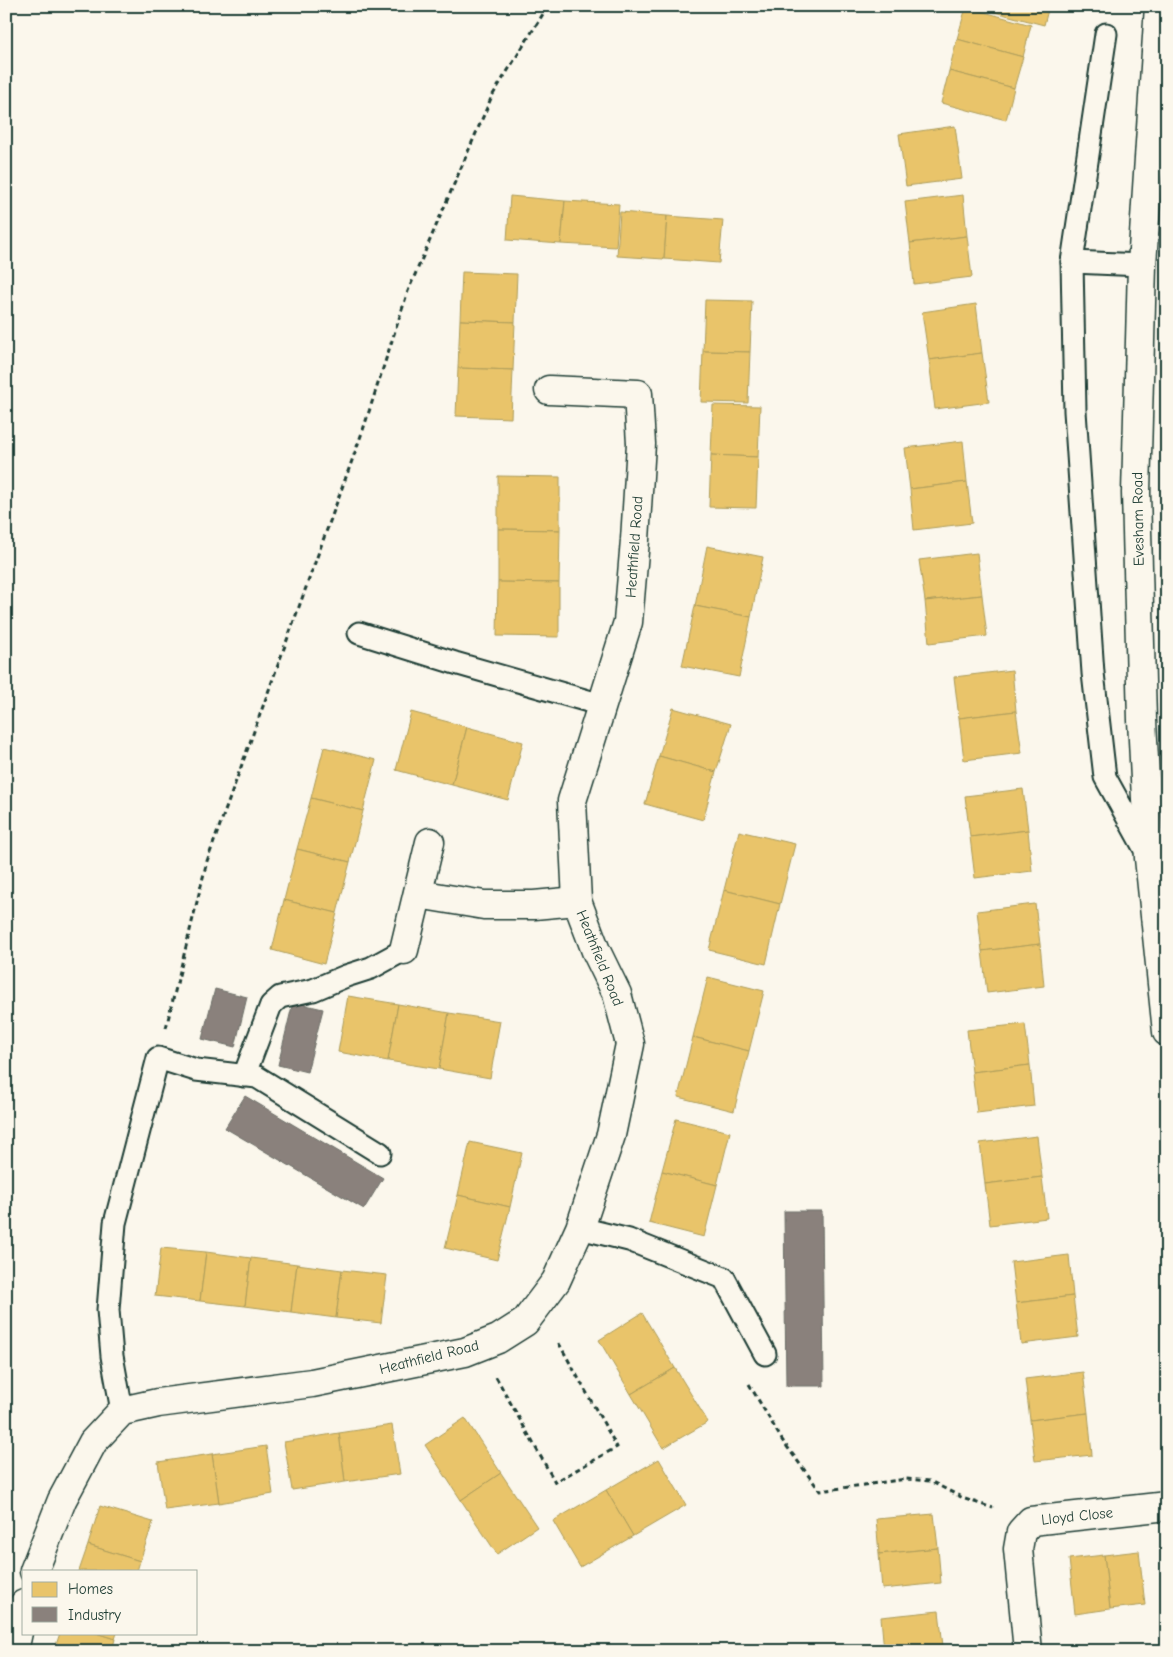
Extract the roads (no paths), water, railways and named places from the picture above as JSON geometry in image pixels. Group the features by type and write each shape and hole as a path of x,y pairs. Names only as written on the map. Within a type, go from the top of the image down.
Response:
{"street":[{"name":"Evesham Road","path":"1159,6 1142,265 1136,493 1142,720 1150,858 1167,1032"},
{"name":"Heathfield Road","path":"122,1411 158,1403 312,1383 466,1352 498,1339 525,1322 556,1281 580,1228 611,1135 630,1044 617,994 596,951 577,902 572,801 628,622 636,540 641,444 638,394 549,390"},
{"path":"404,950 430,842"},
{"name":"Heathfield Road","path":"418,894 484,905 534,905 577,902"},
{"path":"34,1570 62,1500 93,1442 122,1411"},
{"name":"Lloyd Close","path":"1028,1651 1018,1549 1021,1532 1031,1521 1167,1506"},
{"path":"14,1651 22,1613"}],"lane":[{"path":"1106,34 1072,262 1075,411 1093,673 1105,777 1150,858"},
{"path":"1072,262 1142,265"},
{"path":"359,633 602,705"},
{"path":"244,1076 271,1005 280,996 313,990 371,968 404,950"},
{"path":"122,1411 112,1356 108,1310 114,1223 158,1058 196,1070 257,1077 380,1153"},
{"path":"580,1228 629,1240 724,1278 765,1354"}]}
